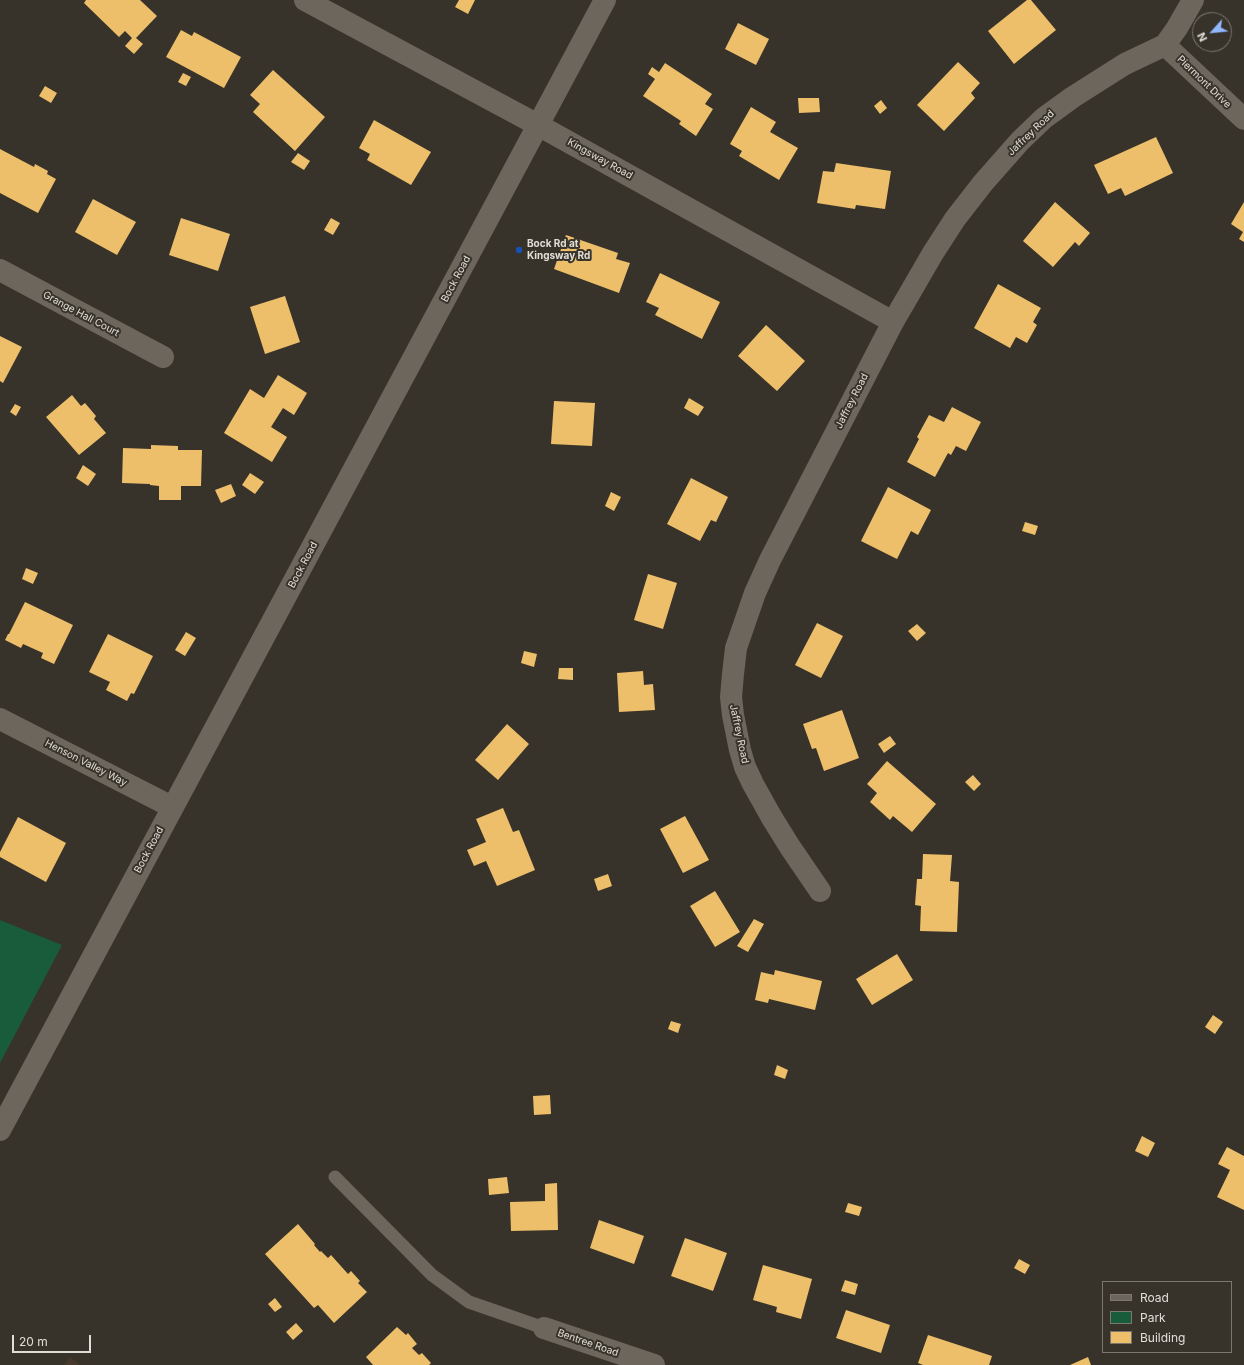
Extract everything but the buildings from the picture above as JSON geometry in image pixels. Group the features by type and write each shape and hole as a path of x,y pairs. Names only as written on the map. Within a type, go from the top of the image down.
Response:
{"street":[{"name":"Kingsway Road","path":"305,0 538,125 893,322"},
{"name":"Bock Road","path":"0,1130 605,0"},
{"name":"Jaffrey Road","path":"820,891 790,848 772,818 745,767 740,750 731,697 736,648 755,593 770,560 893,322 933,253 955,219 983,183 1020,141 1044,118 1073,97 1125,64 1165,45 1177,28 1193,0"},
{"name":"Piermont Drive","path":"1165,45 1244,119"},
{"name":"Grange Hall Court","path":"0,270 163,357"},
{"name":"Henson Valley Way","path":"0,719 172,807"},
{"name":"Bentree Road","path":"544,1328 654,1365"}],"lane":[{"path":"335,1177 432,1275 469,1302 544,1328"}],"shaded area":[{"path":"70,1357 81,1365 64,1365"}],"green space":[{"path":"0,920 62,945 0,1063"}],"place":[{"name":"Bock Rd at Kingsway Rd","path":"519,250"}]}
